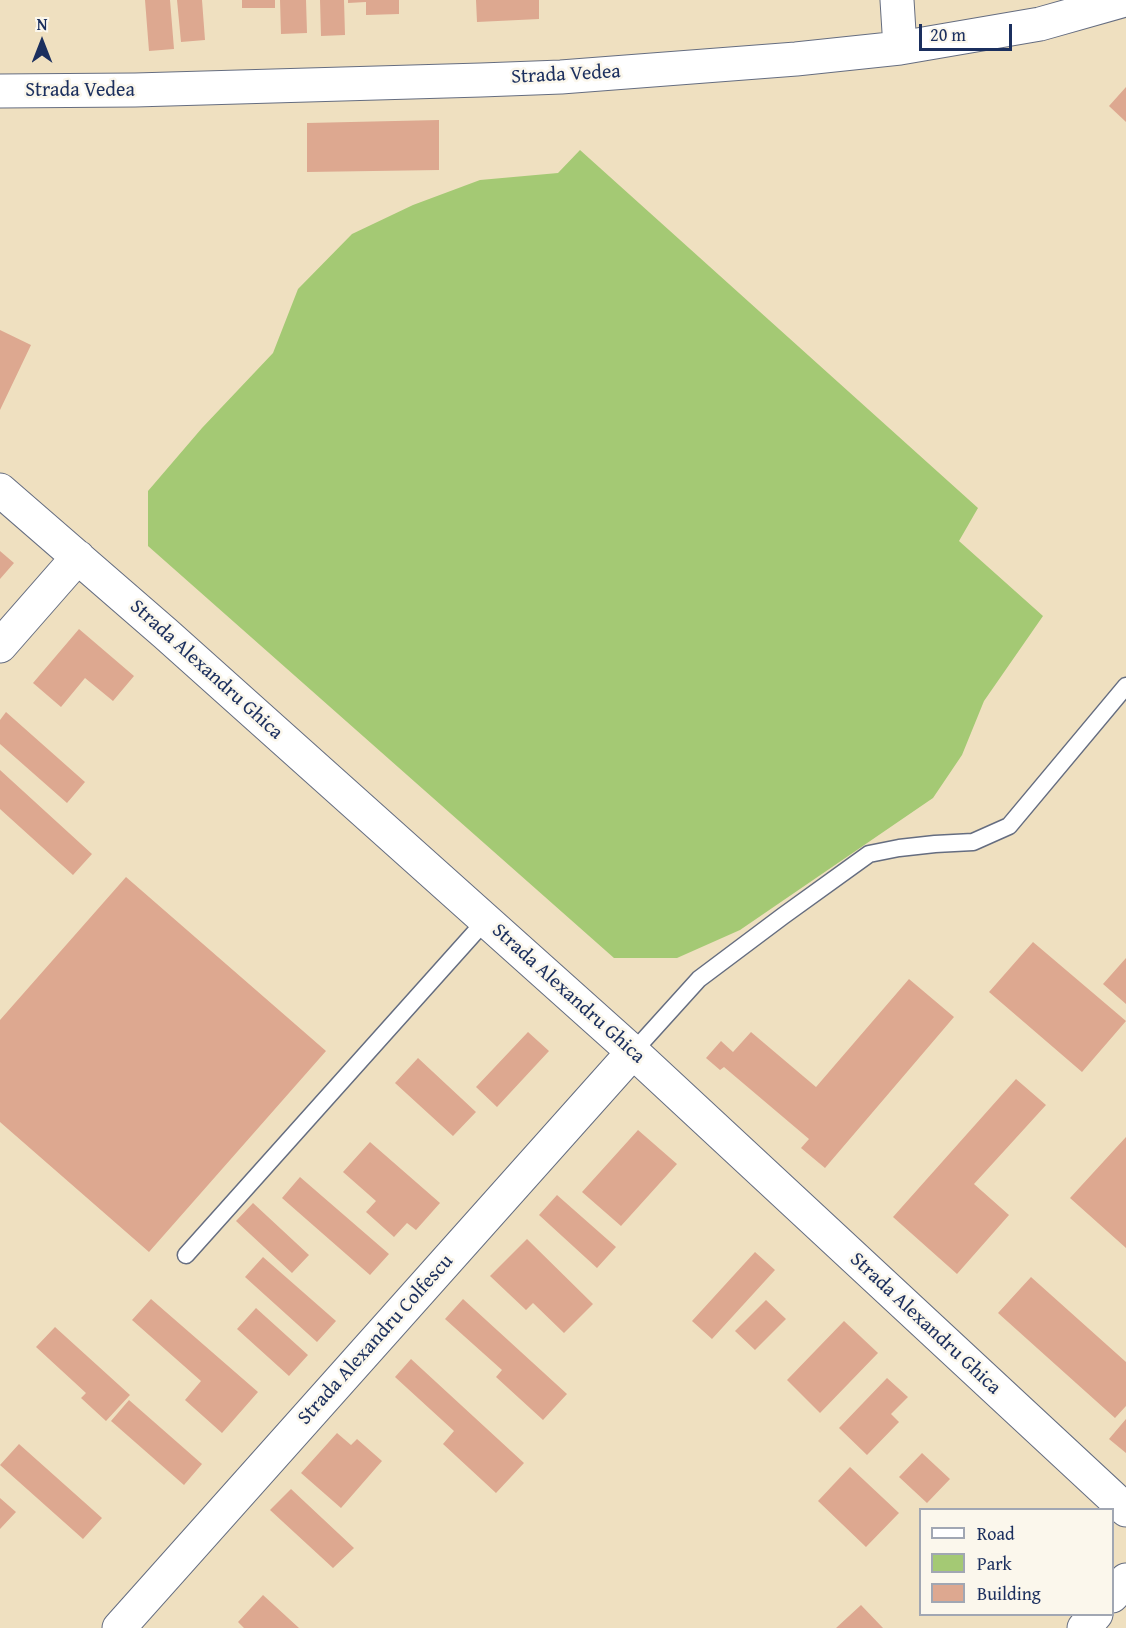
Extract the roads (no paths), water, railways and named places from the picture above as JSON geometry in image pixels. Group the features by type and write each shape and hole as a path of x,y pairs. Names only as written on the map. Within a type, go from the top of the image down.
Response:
{"street":[{"path":"897,0 900,48"},
{"name":"Strada Vedea","path":"0,91 147,90 549,77 796,59 900,48 1040,24 1125,0"},
{"name":"Strada Alexandru Ghica","path":"0,489 633,1052 1126,1510"},
{"path":"0,646 78,557"},
{"name":"Strada Alexandru Colfescu","path":"119,1628 633,1052"},
{"path":"1114,1595 1126,1580"},
{"path":"1084,1628 1094,1616"}],"lane":[{"path":"633,1052 699,980 869,854 898,848 973,842 1009,826 1126,686"},
{"path":"186,1255 486,920"}]}
